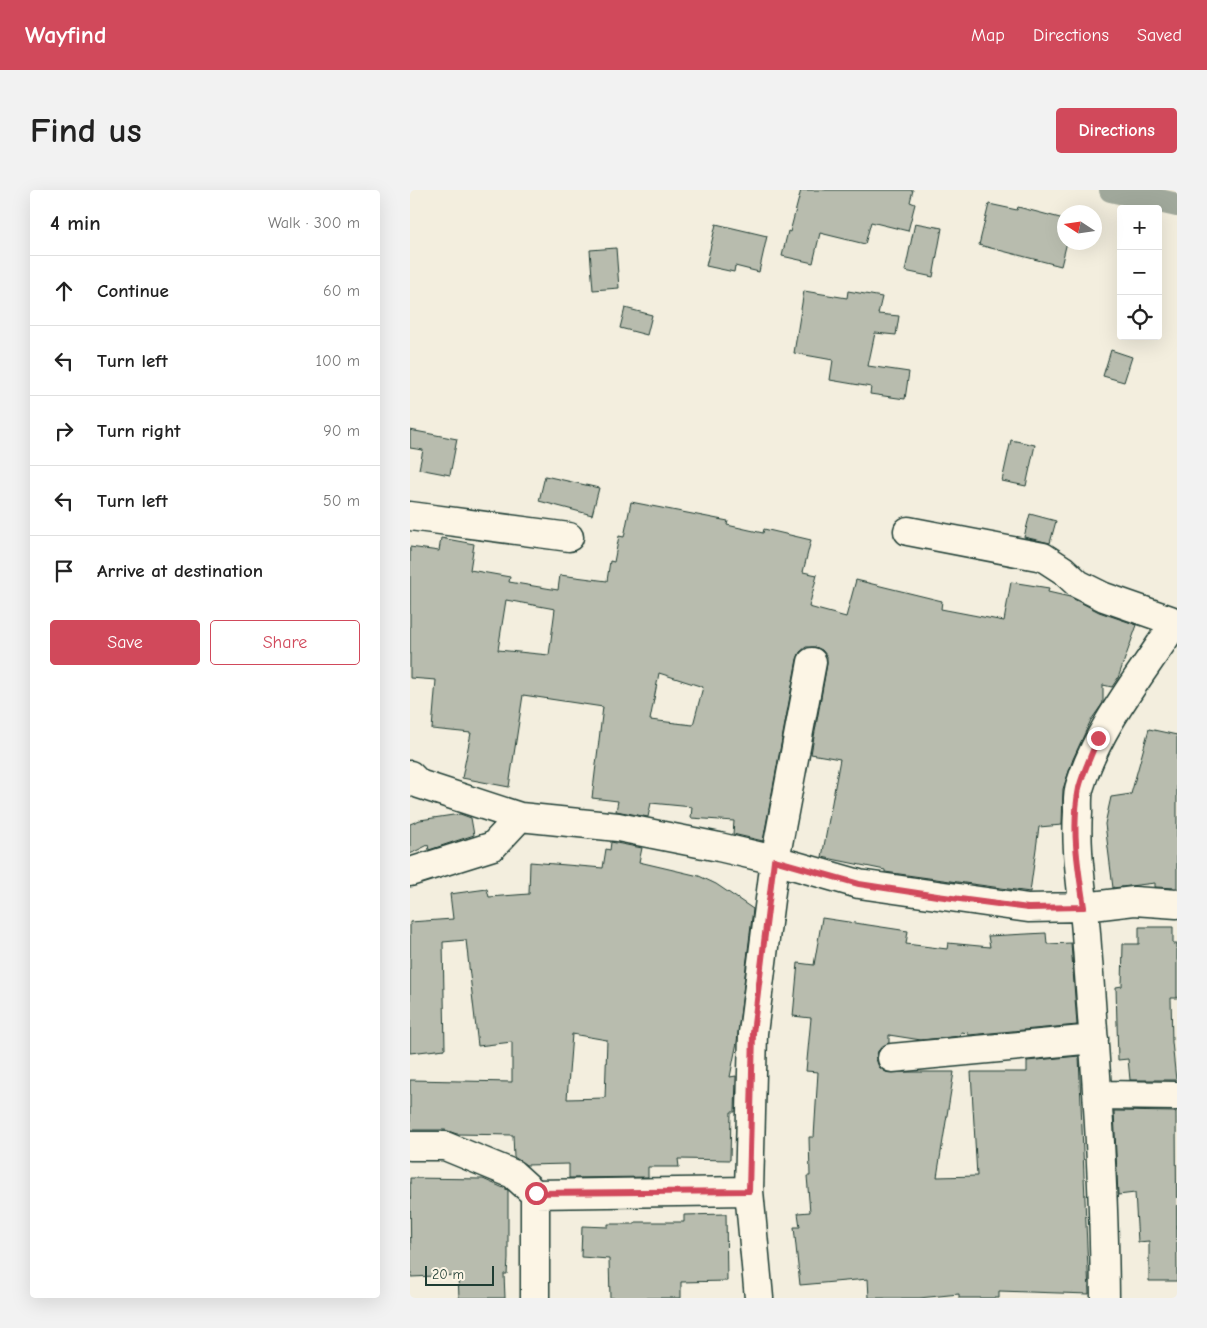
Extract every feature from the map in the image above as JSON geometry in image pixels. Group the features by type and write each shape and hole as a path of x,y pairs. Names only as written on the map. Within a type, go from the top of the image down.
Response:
{"street":[{"path":"410,516 569,537"},
{"path":"908,531 1043,557 1063,570 1078,584 1104,597 1170,620 1172,627 1098,738 1079,788 1076,836 1077,864 1084,907 1099,1095 1104,1199 1105,1298"},
{"path":"759,1298 749,1191 753,1033 774,860 812,662"},
{"path":"410,775 419,784 520,817 618,827 774,860 859,884 888,889 1028,908 1084,907 1134,901 1177,904"},
{"path":"410,872 493,846 520,817"},
{"path":"892,1058 1094,1040"},
{"path":"1099,1095 1177,1096"},
{"path":"410,1146 445,1146 513,1174 535,1194 749,1191"},
{"path":"535,1194 535,1298"}],"building":[{"path":"801,190 913,190 910,202 915,204 908,231 871,222 865,244 820,233 813,263 782,256"},
{"path":"989,204 1017,210 1018,207 1057,217 1057,250 1065,250 1061,266 979,245"},
{"path":"915,223 942,228 933,277 905,271"},
{"path":"716,224 767,236 759,272 735,266 734,272 706,266"},
{"path":"616,248 619,288 593,290 590,250"},
{"path":"804,291 847,298 848,291 882,297 878,314 899,316 896,335 875,333 868,366 909,372 905,399 870,394 871,387 830,380 833,360 794,353"},
{"path":"625,308 652,315 647,335 620,328"},
{"path":"1111,350 1132,357 1124,382 1103,376"},
{"path":"410,430 457,439 450,475 419,469 423,450 410,448"},
{"path":"1011,440 1035,445 1026,486 1002,481"},
{"path":"545,476 599,488 592,515 539,501"},
{"path":"631,502 728,521 727,525 763,533 764,529 811,540 803,572 817,575 809,607 846,617 856,580 942,601 941,609 1004,621 1011,582 1049,588 1048,592 1070,597 1099,612 1137,625 1118,678 1112,687 1103,685 1103,703 1091,720 1073,759 1063,789 1062,825 1039,827 1030,892 885,872 885,870 822,857 840,759 811,754 827,664 827,656 822,650 815,647 806,647 800,652 797,659 763,841 733,834 734,821 691,818 692,807 651,803 648,817 616,811 618,801 592,798 603,707 523,695 509,787 462,778 471,733 432,729 436,680 410,678 410,547 439,551 441,538 474,544 470,570 510,577 509,582 558,590 560,575 607,581 610,561 614,562 619,536 624,537","holes":["506,600 555,609 549,655 498,650","659,673 703,687 693,725 650,720"]},
{"path":"1030,514 1056,521 1050,543 1024,537"},
{"path":"1149,729 1177,735 1177,888 1155,887 1155,883 1113,888 1105,824 1111,797 1131,794"},
{"path":"460,814 471,818 474,835 429,850 428,845 410,854 410,824 420,820"},
{"path":"611,842 642,848 639,862 699,876 716,884 753,909 737,1042 730,1077 736,1076 735,1112 731,1112 730,1160 678,1159 679,1167 648,1167 648,1177 569,1178 569,1164 526,1165 514,1157 513,1135 457,1134 445,1130 410,1130 410,1080 512,1082 512,1042 478,1046 466,940 443,942 445,1049 410,1053 410,922 453,919 450,894 487,889 489,897 529,894 530,862 603,868 606,849 610,850","holes":["572,1034 607,1040 605,1098 567,1099"]},
{"path":"822,918 908,931 906,944 947,949 948,943 990,947 988,936 1046,933 1047,944 1071,943 1077,1025 969,1035 968,1033 961,1032 960,1036 921,1040 889,1035 889,1043 878,1051 876,1059 879,1067 886,1072 954,1072 937,1177 977,1176 971,1072 1027,1072 1027,1061 1079,1056 1089,1294 999,1291 999,1298 959,1298 959,1294 919,1298 869,1298 868,1279 800,1285 794,1227 800,1227 798,1213 810,1212 807,1176 810,1176 809,1137 814,1137 818,1072 806,1071 811,1018 793,1016 798,963 814,965"},
{"path":"1139,927 1173,927 1173,944 1177,944 1177,998 1171,998 1172,1042 1176,1080 1130,1080 1128,1059 1118,1060 1116,987 1122,986 1123,944 1139,944"},
{"path":"1114,1111 1176,1112 1177,1281 1149,1281 1149,1241 1138,1242 1135,1193 1118,1195"},
{"path":"410,1178 483,1179 508,1190 508,1259 507,1274 504,1274 505,1298 459,1298 458,1275 411,1277"},
{"path":"726,1214 727,1281 681,1282 681,1298 610,1298 609,1259 581,1257 582,1226 608,1227 608,1224 635,1224 635,1222 684,1222 684,1215"}],"waterway":[{"path":"1111,190 1177,205"}],"route":[{"path":"536,1193 749,1191 753,1033 774,860 859,884 937,896 1028,908 1084,907 1077,864 1076,836 1079,788 1098,738"}]}
